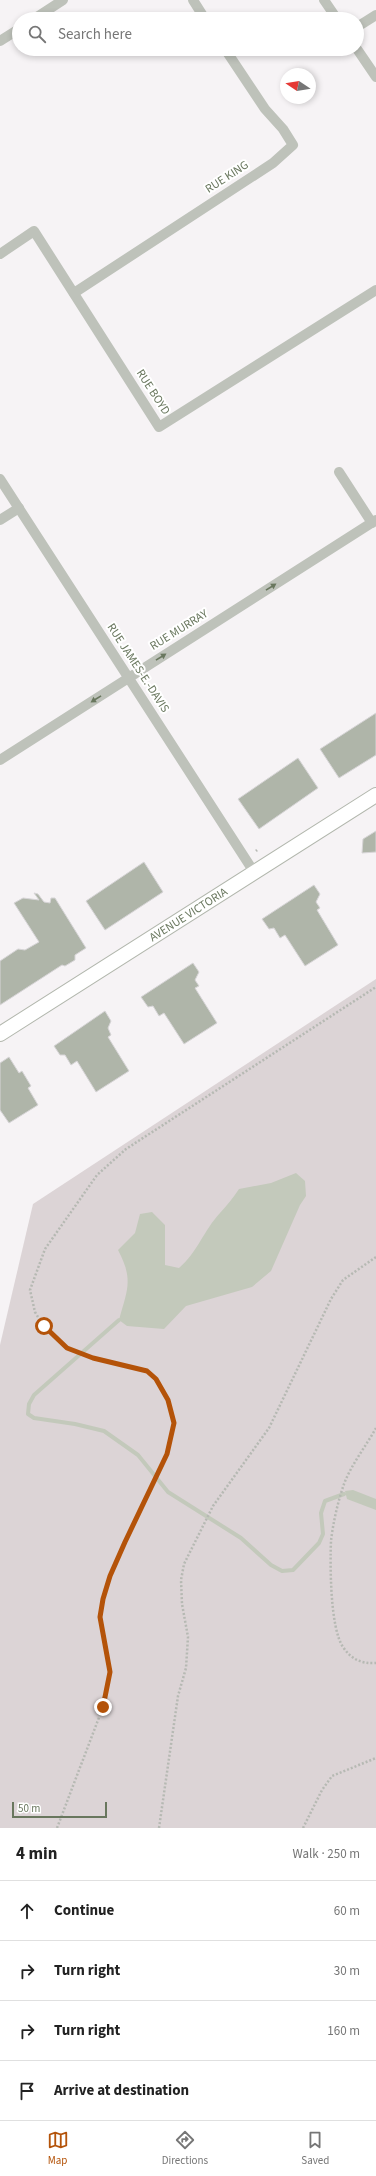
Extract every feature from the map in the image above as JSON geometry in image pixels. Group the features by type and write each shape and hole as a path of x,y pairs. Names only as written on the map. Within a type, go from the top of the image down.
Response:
{"street":[{"path":"45,12 63,0"},
{"path":"193,0 201,12"},
{"path":"324,0 332,12"},
{"path":"364,23 376,15"},
{"path":"0,41 12,33"},
{"name":"RUE KING","path":"74,293 273,163 293,145 283,129 264,108 230,56"},
{"path":"362,56 376,77"},
{"name":"RUE BOYD","path":"0,254 34,231 160,427 376,290"},
{"name":"RUE MURRAY","path":"0,760 374,521 339,472"},
{"name":"RUE JAMES-E.-DAVIS","path":"0,479 254,872"},
{"path":"0,520 19,508"},
{"name":"AVENUE VICTORIA","path":"0,1034 376,795"}],"path":[{"path":"58,1828 103,1707 110,1672 100,1617 103,1599 110,1576 167,1454 174,1423 168,1400 156,1379 147,1371 93,1358 67,1348 44,1326 35,1312 30,1290 34,1276 45,1249 97,1175 126,1149 376,987"},
{"path":"159,1828 178,1696 186,1668 188,1637 181,1580 184,1564 213,1506 269,1428 331,1299 343,1280 376,1257"},
{"path":"376,1428 344,1483 331,1541 332,1598 334,1618 342,1646 354,1659 367,1664 376,1663"},
{"path":"303,1828 322,1790 332,1776 376,1758"}],"shaded area":[{"path":"376,979 376,1828 0,1828 0,1345 33,1204"},
{"path":"296,1173 305,1181 306,1196 300,1205 271,1271 252,1287 186,1306 164,1329 127,1326 119,1320 128,1285 126,1269 118,1250 135,1233 140,1214 152,1212 165,1225 165,1265 179,1268 191,1255 214,1220 239,1189 271,1183"},
{"path":"353,1490 376,1499 376,1510 347,1499 345,1491"}],"building":[{"path":"376,713 376,755 339,778 320,749"},
{"path":"298,758 318,788 259,829 238,799"},
{"path":"376,831 376,852 362,853 363,839"},
{"path":"144,862 163,892 105,930 86,901"},
{"path":"314,885 320,894 316,902 320,908 317,910 338,945 305,966 285,935 280,938 274,928 269,929 262,919"},
{"path":"34,893 38,894 44,902 50,903 51,898 55,898 86,948 75,955 75,960 65,966 62,965 0,1005 0,961 18,949 25,950 39,942 14,903 23,898 39,900"},
{"path":"193,963 199,972 195,980 199,986 195,988 217,1023 184,1044 164,1013 159,1016 153,1006 148,1007 141,997"},
{"path":"105,1011 111,1021 108,1028 111,1035 108,1037 129,1071 96,1092 77,1061 71,1065 65,1055 60,1055 54,1046"},
{"path":"9,1057 19,1073 22,1071 31,1086 28,1088 38,1105 9,1123 0,1110 0,1063"}],"waterway":[{"path":"119,1320 34,1395 29,1404 28,1414 34,1418 75,1424 104,1431 138,1455 168,1492 241,1538 271,1565 282,1571 293,1570 319,1543 323,1534 321,1513 325,1501 344,1494"}],"route":[{"path":"44,1326 67,1348 93,1358 147,1371 156,1379 168,1400 174,1423 167,1454 125,1542 110,1576 103,1599 100,1617 110,1672 103,1707"}]}
